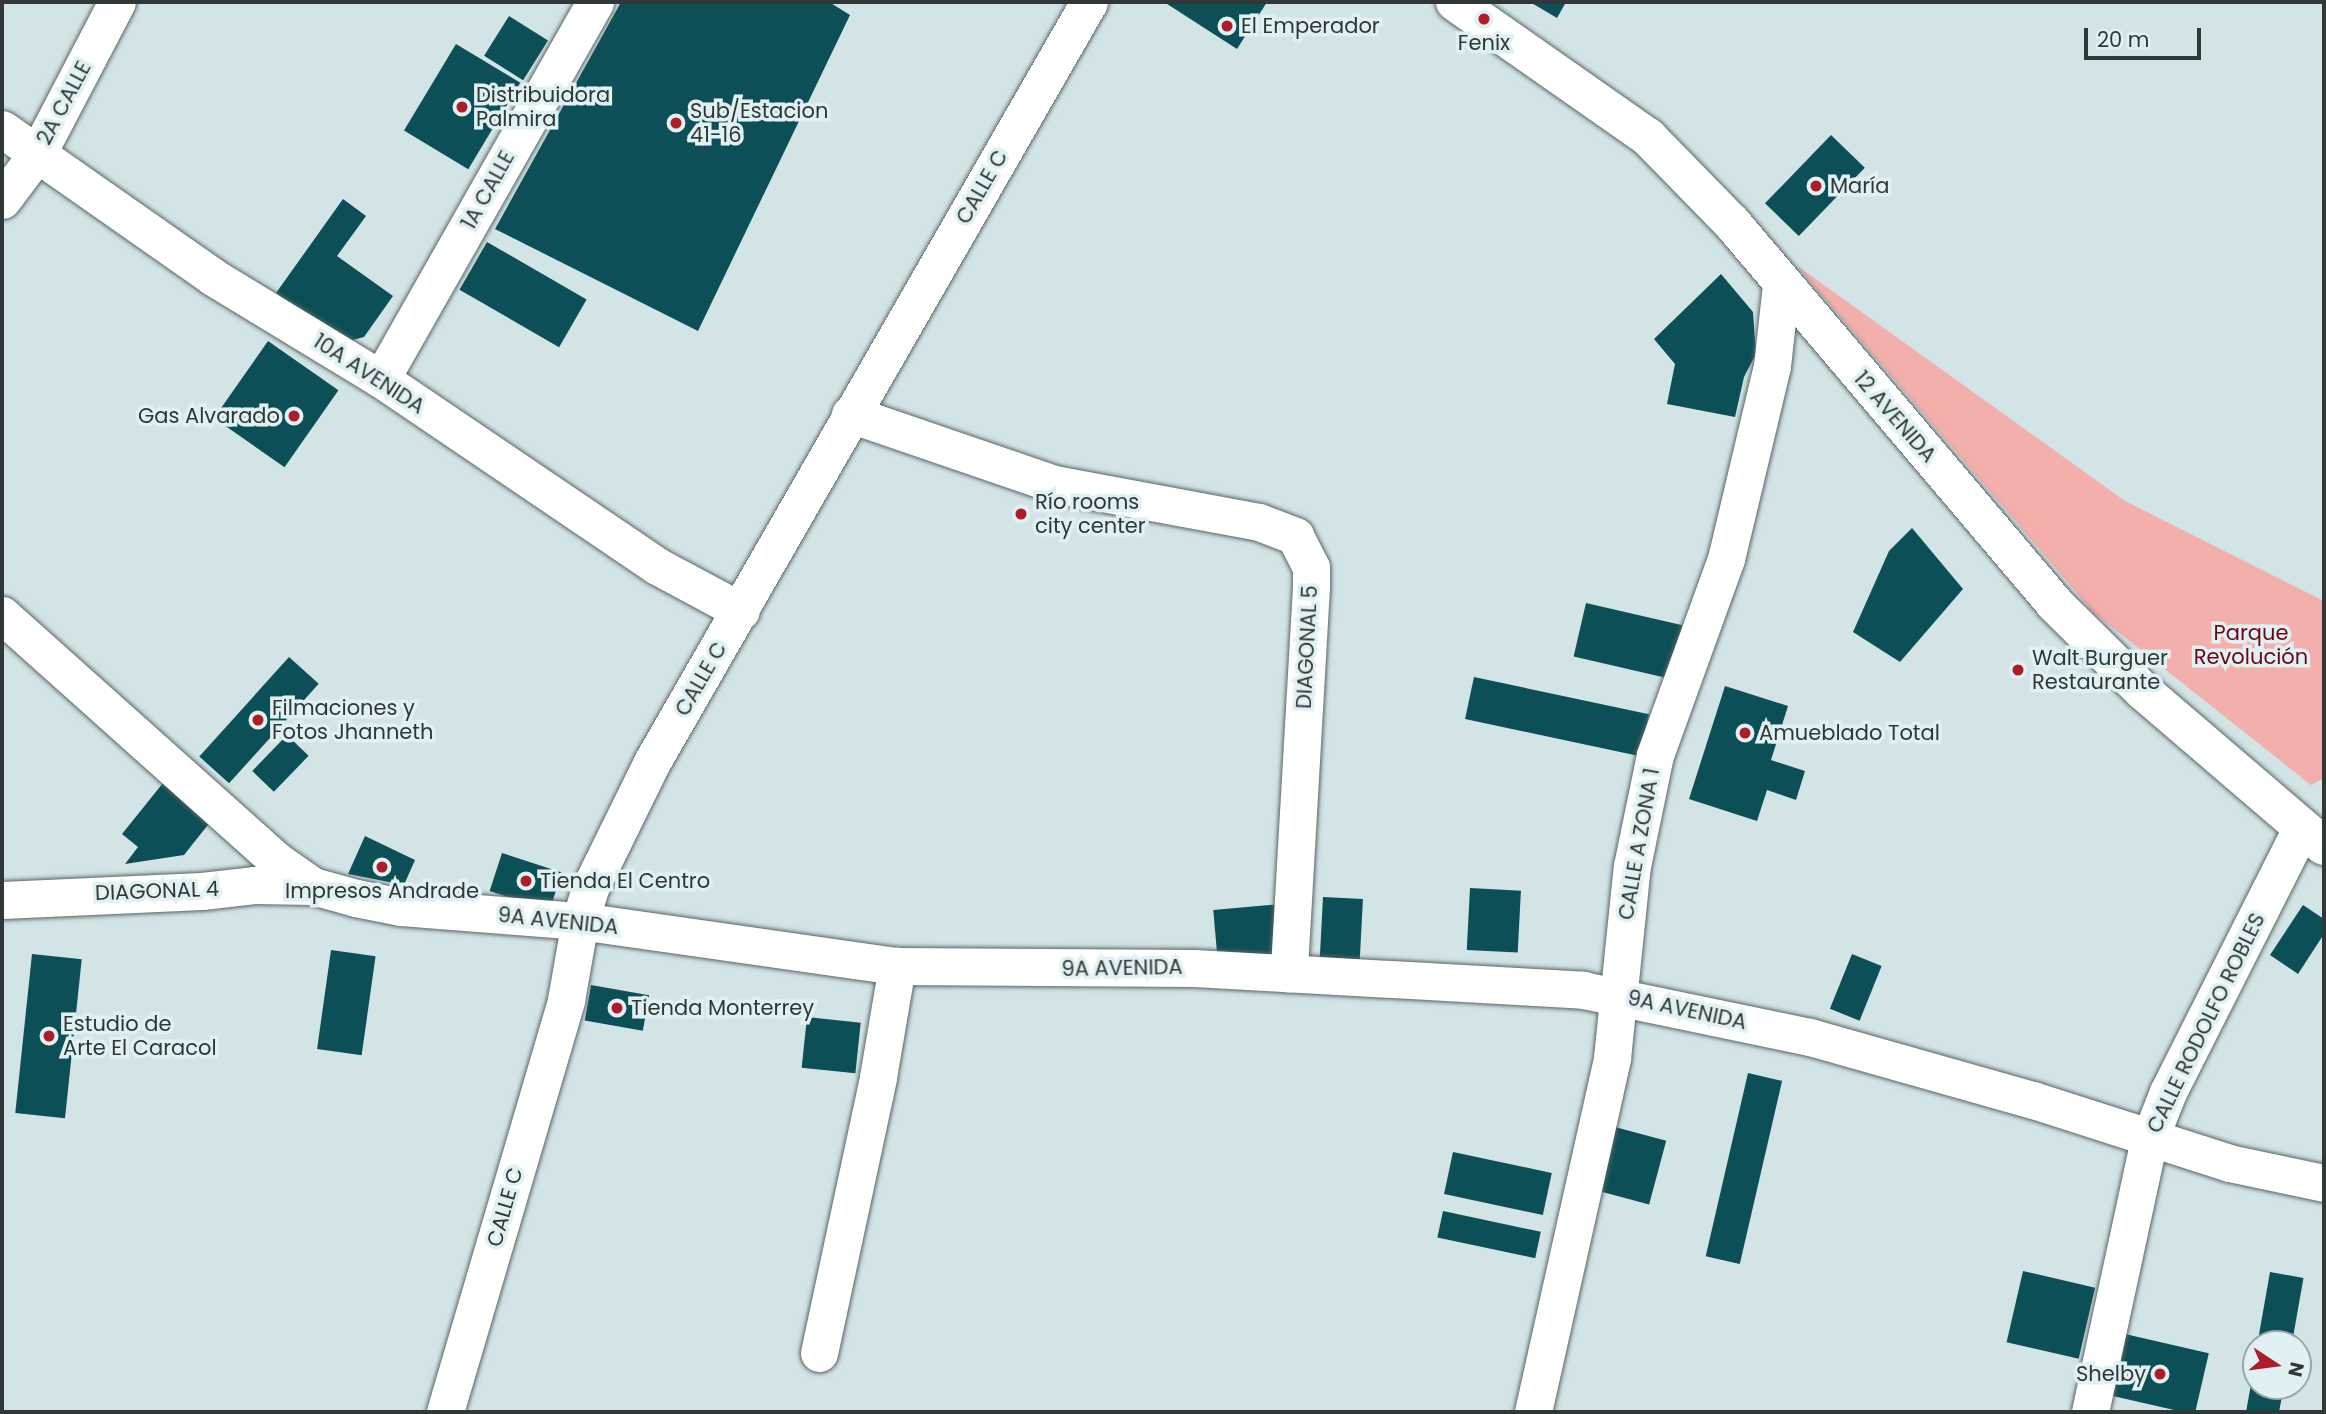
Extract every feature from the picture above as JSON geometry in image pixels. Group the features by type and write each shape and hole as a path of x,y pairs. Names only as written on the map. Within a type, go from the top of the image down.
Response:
{"street":[{"name":"2A CALLE","path":"2,200 39,151 117,2"},
{"name":"1A CALLE","path":"381,379 595,2"},
{"name":"CALLE C","path":"445,1412 566,1000 580,921 591,886 652,762 741,611 850,414 1090,2"},
{"name":"12 AVENIDA","path":"1455,2 1648,137 1732,223 2054,603 2143,691 2317,831"},
{"name":"10A AVENIDA","path":"2,129 39,151 213,277 381,379 657,566 741,611"},
{"name":"CALLE A ZONA 1","path":"1533,1412 1600,1122 1620,996 1630,878 1655,755 1726,559 1772,366 1782,285"},
{"name":"DIAGONAL 5","path":"850,414 1054,484 1259,522 1295,536 1311,567 1311,587 1289,973"},
{"name":"9A AVENIDA","path":"2,615 277,861 313,886 401,907 580,921 897,966 1194,968 1518,984 1620,996 1810,1037 2033,1100 2148,1140 2229,1163 2324,1183"},
{"name":"CALLE RODOLFO ROBLES","path":"2090,1412 2148,1140 2168,1092 2317,831"},
{"name":"DIAGONAL 4","path":"2,900 202,891 254,885 313,886"},
{"path":"819,1353 878,1077 897,966"}],"green space":[{"name":"Parque Revolución","path":"1796,265 2125,501 2324,601 2324,778 2311,785 2094,613"}],"building":[{"name":"Sub/Estacion 41-16","path":"621,2 829,2 850,15 698,331 495,229"},
{"name":"El Emperador","path":"1164,2 1267,2 1237,49"},
{"path":"1530,2 1566,2 1557,18"},
{"path":"509,16 548,40 523,80 484,56"},
{"name":"Distribuidora Palmira","path":"456,44 520,83 468,169 404,131"},
{"name":"María","path":"1831,135 1865,168 1799,236 1765,203"},
{"path":"343,199 366,216 337,256 393,296 364,337 345,342 276,293"},
{"path":"487,242 587,300 559,347 460,290"},
{"path":"1721,274 1753,312 1756,354 1744,377 1735,417 1667,404 1675,364 1654,339"},
{"path":"268,341 338,390 285,467 214,418"},
{"path":"1912,528 1963,589 1900,662 1853,632 1889,551"},
{"path":"1586,603 1682,625 1670,679 1574,657"},
{"name":"Filmaciones y Fotos Jhanneth","path":"289,657 319,684 229,783 199,757"},
{"path":"1474,677 1649,714 1640,756 1465,719"},
{"name":"Amueblado Total","path":"1725,686 1788,706 1771,760 1805,771 1796,800 1767,790 1757,821 1689,799"},
{"path":"287,735 309,756 274,792 252,771"},
{"path":"163,783 211,821 184,855 125,864 138,847 122,834"},
{"name":"Impresos Andrade","path":"365,836 415,860 404,885 348,874"},
{"name":"Tienda El Centro","path":"502,853 562,872 550,911 490,891"},
{"path":"1470,888 1521,891 1518,953 1467,950"},
{"path":"1323,897 1363,899 1359,965 1320,963"},
{"path":"1281,904 1285,953 1218,959 1213,910"},
{"path":"2303,905 2324,919 2324,934 2298,974 2270,955"},
{"path":"331,950 376,956 362,1055 317,1049"},
{"name":"Estudio de Arte El Caracol","path":"32,954 82,959 65,1118 15,1113"},
{"path":"1852,954 1882,966 1860,1021 1830,1009"},
{"name":"Tienda Monterrey","path":"591,985 649,995 643,1031 585,1020"},
{"path":"807,1017 861,1023 855,1073 802,1068"},
{"path":"1748,1073 1782,1081 1740,1264 1706,1256"},
{"path":"1615,1127 1666,1141 1649,1204 1598,1191"},
{"path":"1453,1152 1552,1173 1543,1215 1444,1194"},
{"path":"1443,1211 1541,1232 1535,1258 1437,1237"},
{"path":"2023,1271 2095,1288 2079,1359 2007,1342"},
{"path":"2270,1272 2303,1278 2294,1330 2260,1330"},
{"name":"Shelby","path":"2125,1334 2209,1353 2195,1412 2183,1412 2111,1395"},
{"path":"2248,1400 2281,1400 2279,1412 2246,1412"}],"place":[{"name":"Fenix","path":"1484,19"},
{"name":"El Emperador","path":"1227,26"},
{"name":"Distribuidora Palmira","path":"462,107"},
{"name":"Sub/Estacion 41-16","path":"676,123"},
{"name":"María","path":"1816,186"},
{"name":"Gas Alvarado","path":"294,416"},
{"name":"Río rooms city center","path":"1021,514"},
{"name":"Walt Burguer Restaurante","path":"2018,670"},
{"name":"Filmaciones y Fotos Jhanneth","path":"258,720"},
{"name":"Amueblado Total","path":"1745,733"},
{"name":"Impresos Andrade","path":"382,867"},
{"name":"Tienda El Centro","path":"526,881"},
{"name":"Tienda Monterrey","path":"617,1008"},
{"name":"Estudio de Arte El Caracol","path":"49,1036"},
{"name":"Shelby","path":"2160,1374"}]}
